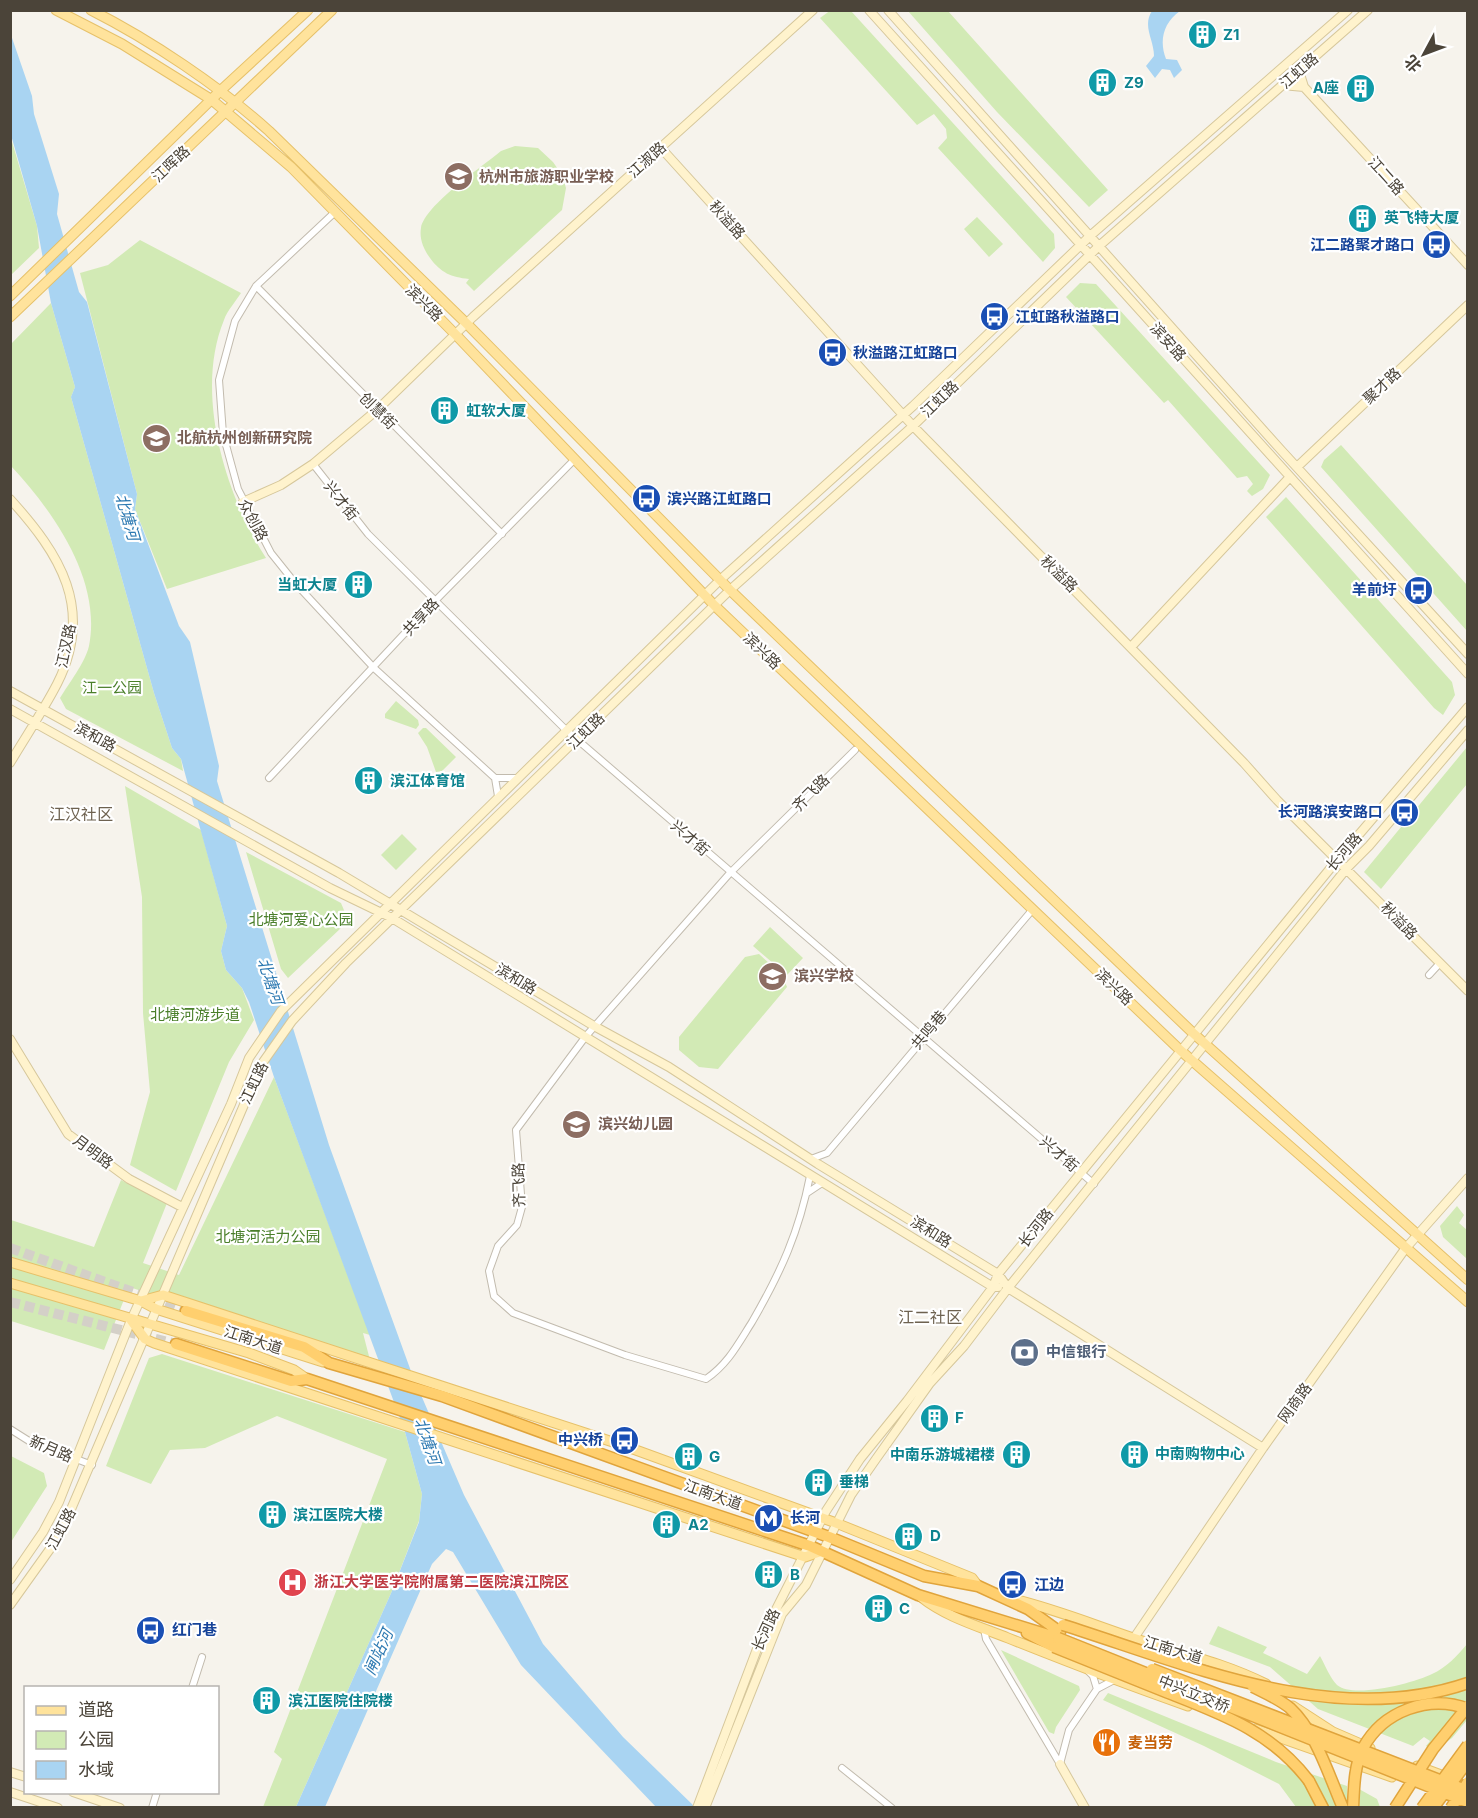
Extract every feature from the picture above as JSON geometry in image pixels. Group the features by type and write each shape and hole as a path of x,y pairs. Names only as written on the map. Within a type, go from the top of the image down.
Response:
{"highway":[{"path":"186,1311 304,1347 329,1363"},
{"path":"176,1344 291,1381 307,1379"},
{"name":"江南大道","path":"329,1363 442,1396 829,1537 924,1576 978,1586 1004,1597"},
{"name":"江南大道","path":"307,1379 510,1445 693,1514 810,1546 918,1595"},
{"name":"中兴立交桥","path":"918,1595 1059,1635 1467,1791"},
{"path":"1004,1597 1028,1609 1059,1635 1252,1729 1292,1759 1309,1781 1323,1808"},
{"path":"1059,1635 1307,1695 1342,1698 1411,1696 1467,1683"},
{"name":"中兴立交桥","path":"1059,1635 1449,1796 1462,1805"},
{"path":"1236,1679 1289,1707 1299,1719 1316,1747 1343,1808"},
{"path":"1353,1808 1357,1767 1363,1749 1376,1729 1399,1712 1433,1702 1467,1708 1433,1749 1395,1808"},
{"path":"1422,1808 1467,1745"},
{"path":"1433,1808 1467,1761"},
{"path":"1462,1805 1467,1784"}],"main road":[{"name":"滨兴路","path":"56,10 122,44 212,100 291,167 456,335 715,606 1180,1050 1467,1302"},
{"name":"滨兴路","path":"92,10 129,30 219,92 236,101 467,324 730,590 1193,1033 1467,1280"},
{"name":"江晖路","path":"10,296 219,92 308,10"},
{"name":"江晖路","path":"10,317 332,10"},
{"name":"江淑路","path":"243,502 281,485 313,465 377,410 467,324 813,10"},
{"name":"滨安路","path":"869,10 1467,674"},
{"name":"滨安路","path":"888,10 1467,654"},
{"name":"江虹路","path":"10,1580 43,1532 77,1461 132,1320 231,1104 249,1058 281,1011 720,580 903,415 1090,236 1348,10"},
{"name":"江虹路","path":"10,1605 60,1535 92,1465 261,1065 292,1021 346,963 730,590 913,426 1090,254 1368,10"},
{"name":"江二路","path":"1299,71 1304,87 1467,266"},
{"path":"1282,85 1304,87"},
{"name":"秋溢路","path":"661,148 913,426 1131,647 1277,800 1467,991"},
{"name":"聚才路","path":"1297,467 1467,305"},
{"path":"1131,647 1289,478"},
{"name":"江汉路","path":"10,499 49,545 62,567 73,608 72,635 67,660 57,684 10,763"},
{"name":"滨和路","path":"10,691 339,873 594,1026 669,1067 828,1170 998,1274 1008,1288 1263,1448"},
{"name":"长河路","path":"705,1808 718,1762 760,1641 823,1519 860,1459 993,1287 998,1274 1193,1033 1467,707"},
{"name":"滨和路","path":"10,709 86,749 330,888 378,914 392,918 993,1287 1008,1288"},
{"name":"长河路","path":"697,1808 782,1614 806,1585 851,1495 930,1383 964,1346 1008,1288 1193,1062 1347,868 1370,846 1467,730"},
{"name":"月明路","path":"10,1040 68,1134 129,1179 182,1207"},
{"name":"网商路","path":"1134,1638 1263,1448 1406,1248 1467,1178"},
{"name":"江南大道","path":"10,1262 141,1301 156,1309 329,1363"},
{"name":"江南大道","path":"10,1283 249,1353 294,1370 307,1379"},
{"path":"141,1301 163,1295 694,1471 836,1523 972,1578 978,1586"},
{"path":"132,1320 145,1339 507,1458 693,1514 805,1557 822,1551"},
{"path":"687,1485 694,1471"},
{"name":"江南大道","path":"918,1595 936,1609 1086,1670 1384,1774 1462,1805"},
{"name":"江南大道","path":"1004,1597 1051,1608 1134,1638 1234,1668 1268,1685 1299,1711 1333,1732 1393,1758 1467,1784"},
{"path":"1416,1808 1467,1739"},
{"path":"1384,1774 1398,1771 1393,1758"},
{"path":"1060,1764 1085,1807"},
{"path":"1462,1805 1467,1791"},
{"path":"10,1792 58,1808"},
{"path":"79,1794 120,1808"}],"street":[{"name":"众创路","path":"334,213 256,286 235,321 219,380 223,434 243,502 271,553 374,668 495,778"},
{"name":"创慧街","path":"256,286 502,534"},
{"name":"共享路","path":"269,778 434,602 575,459"},
{"name":"兴才街","path":"313,465 368,534 434,602 566,730 1094,1184"},
{"name":"齐飞路","path":"810,1176 807,1193 779,1275 724,1367 706,1379 625,1355 513,1313 494,1296 489,1271 498,1246 517,1225 522,1208 516,1130 586,1035 730,873 855,750"},
{"path":"498,796 495,778 517,778"},
{"name":"共鸣巷","path":"811,1159 827,1153 1033,909"},
{"path":"1429,975 1440,963"},
{"path":"827,1153 828,1170"},
{"path":"807,1193 822,1183"},
{"name":"新月路","path":"10,1430 30,1441 92,1465"},
{"path":"984,1629 989,1645 1060,1764"},
{"path":"989,1645 999,1635"},
{"path":"193,1686 202,1657"},
{"path":"1086,1670 1093,1676 1097,1689"},
{"path":"1060,1764 1069,1730 1097,1689 1114,1680"},
{"path":"842,1768 891,1808"}],"green space":[{"path":"831,10 851,11 1054,234 1055,248 1043,262 938,148 947,138 946,129 934,114 917,125 820,18"},
{"path":"908,11 948,11 1108,190 1089,207 997,112"},
{"path":"10,135 37,226 39,248 11,275"},
{"path":"515,146 538,148 553,162 562,175 566,188 562,210 474,291 466,283 469,279 447,273 434,263 422,244 421,228 433,209 455,187 501,151"},
{"path":"977,217 1003,244 989,257 964,229"},
{"path":"140,240 241,293 225,317 216,349 212,379 213,411 218,442 227,474 251,532 266,558 167,589 135,509 137,494 80,273 108,265"},
{"path":"1080,283 1096,284 1270,475 1263,489 1252,496 1247,491 1253,484 1247,476 1237,478 1168,400 1164,403 1066,297"},
{"name":"江一公园","path":"51,303 75,387 71,397 154,693 172,748 181,759 183,771 66,709 60,698 80,666 89,646 91,621 88,596 71,548 58,525 11,466 11,344"},
{"path":"1341,445 1467,585 1467,631 1321,467 1324,460"},
{"path":"1286,497 1452,682 1455,695 1443,715 1434,708 1266,517"},
{"path":"396,701 418,720 419,725 416,729 385,718 385,714"},
{"path":"426,728 456,757 442,771 436,772 427,747 418,733"},
{"path":"1467,747 1467,784 1381,889 1364,872"},
{"name":"北塘河游步道","path":"125,786 201,830 227,926 221,951 226,970 242,988 254,1020 229,1062 176,1191 130,1165 150,1092 143,1013 142,897"},
{"path":"402,834 417,849 396,870 381,855"},
{"name":"北塘河爱心公园","path":"246,852 341,903 346,915 341,928 288,978 281,969"},
{"path":"770,927 803,958 787,975 753,946"},
{"path":"759,954 782,975 787,987 718,1069 699,1067 679,1050 679,1037 745,957"},
{"name":"北塘河活力公园","path":"274,1077 370,1335 363,1333 371,1364 129,1287 104,1350 11,1321 11,1220 94,1247 121,1180 167,1203 143,1263 179,1275"},
{"path":"1457,1206 1464,1215 1459,1223 1467,1230 1467,1259 1443,1237 1440,1226"},
{"path":"162,1354 405,1432 422,1494 419,1521 392,1591 296,1807 263,1807 282,1759 274,1752 387,1459 277,1416 205,1448 170,1450 151,1484 106,1466 149,1358"},
{"path":"11,1456 44,1473 47,1486 11,1542"},
{"path":"1218,1626 1267,1647 1263,1653 1307,1674 1320,1656 1337,1685 1345,1689 1356,1690 1384,1688 1423,1678 1447,1665 1467,1644 1467,1720 1452,1738 1434,1751 1426,1746 1430,1741 1424,1737 1413,1746 1318,1709 1270,1667 1209,1644"},
{"path":"1001,1650 1079,1686 1080,1690 1056,1727 1054,1734 1049,1732"},
{"path":"1108,1693 1276,1762 1347,1786 1347,1807 1296,1807 1279,1784 1204,1746 1103,1700"},
{"path":"1359,1789 1377,1799 1380,1807 1358,1808"}],"water":[{"path":"1152,11 1180,11 1166,27 1163,39 1166,59 1177,60 1182,70 1174,78 1170,70 1162,69 1155,78 1146,66 1154,56 1148,28"},
{"path":"11,35 32,96 34,114 59,194 57,214 79,292 87,302 137,494 135,509 179,626 190,642 219,766 217,781 329,1145 412,1374 464,1495 543,1644 623,1737 695,1807 656,1807 521,1665 453,1552 446,1549 432,1564 325,1807 296,1807 392,1591 419,1522 422,1494 405,1432 274,1077 249,1002 242,988 226,970 221,951 227,926 181,759 172,748 154,693 71,397 75,387 51,303 37,226 11,135"}],"tunnel":[{"path":"10,1248 186,1311"},
{"path":"10,1302 176,1344"}],"place":[{"name":"Z1","path":"1202,35"},
{"name":"Z9","path":"1103,83"},
{"name":"A座","path":"1360,88"},
{"name":"杭州市旅游职业学校","path":"458,177"},
{"name":"英飞特大厦","path":"1363,218"},
{"name":"江二路聚才路口","path":"1436,245"},
{"name":"江虹路秋溢路口","path":"994,317"},
{"name":"秋溢路江虹路口","path":"832,353"},
{"name":"虹软大厦","path":"445,411"},
{"name":"北航杭州创新研究院","path":"156,438"},
{"name":"滨兴路江虹路口","path":"646,499"},
{"name":"当虹大厦","path":"358,585"},
{"name":"羊前圩","path":"1418,590"},
{"name":"滨江体育馆","path":"369,781"},
{"name":"长河路滨安路口","path":"1404,812"},
{"name":"滨兴学校","path":"773,976"},
{"name":"滨兴幼儿园","path":"577,1124"},
{"name":"中信银行","path":"1025,1352"},
{"name":"F","path":"934,1418"},
{"name":"中兴桥","path":"624,1440"},
{"name":"中南购物中心","path":"1134,1454"},
{"name":"中南乐游城裙楼","path":"1016,1455"},
{"name":"G","path":"688,1457"},
{"name":"垂梯","path":"818,1482"},
{"name":"滨江医院大楼","path":"272,1515"},
{"name":"长河","path":"769,1518"},
{"name":"A2","path":"667,1525"},
{"name":"D","path":"909,1536"},
{"name":"B","path":"769,1575"},
{"name":"浙江大学医学院附属第二医院滨江院区","path":"293,1582"},
{"name":"江边","path":"1013,1585"},
{"name":"C","path":"878,1609"},
{"name":"红门巷","path":"151,1630"},
{"name":"滨江医院住院楼","path":"267,1701"},
{"name":"麦当劳","path":"1107,1743"}],"district":[{"name":"江汉社区","path":"81,814"},
{"name":"江二社区","path":"930,1317"}],"water label":[{"name":"北塘河","path":"128,517"},
{"name":"北塘河","path":"271,981"},
{"name":"北塘河","path":"428,1441"},
{"name":"闸站河","path":"378,1652"}]}
